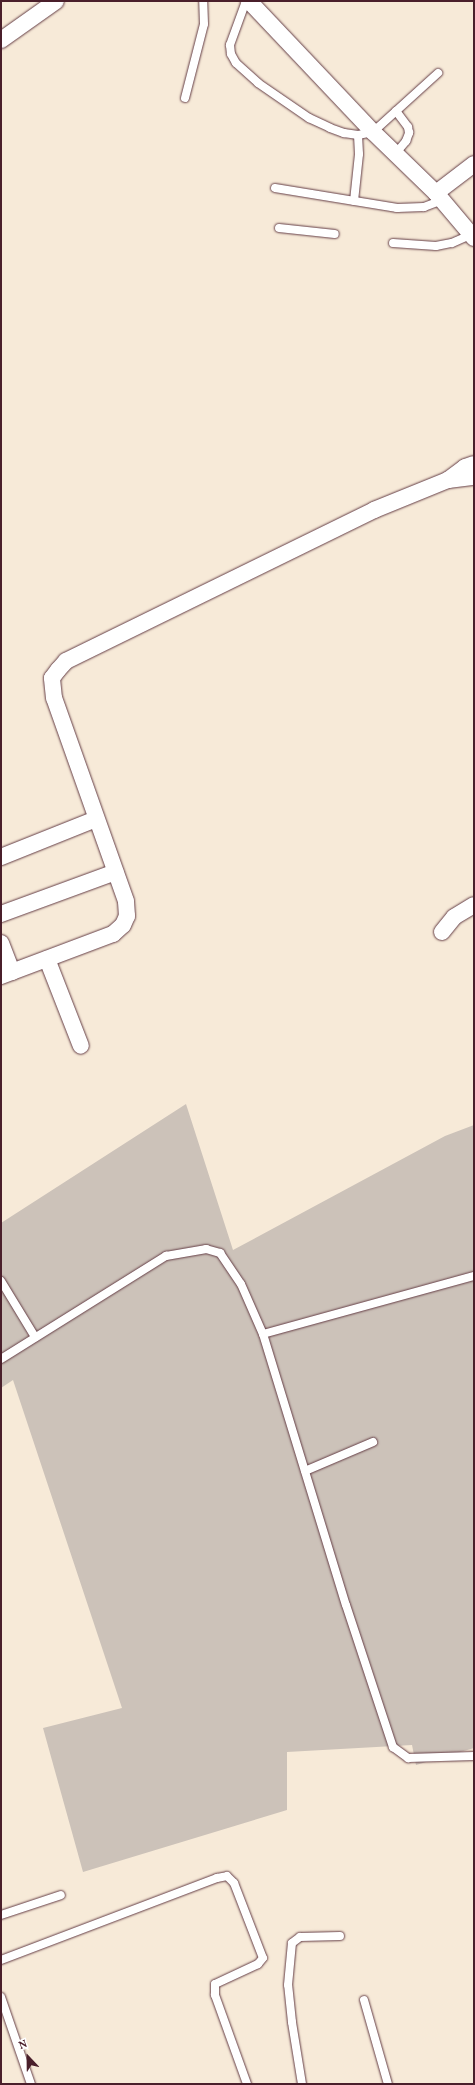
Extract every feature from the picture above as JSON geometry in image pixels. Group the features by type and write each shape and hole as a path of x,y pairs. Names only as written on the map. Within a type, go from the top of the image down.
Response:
{"street":[{"path":"1,40 56,1"},
{"path":"249,1 365,134 396,153 472,232"},
{"path":"439,197 474,164"},
{"path":"1,943 6,974 113,934 123,925 127,916 126,901 67,738 52,686 52,678 66,661 367,514 448,480 465,467 474,464"},
{"path":"448,480 474,477"},
{"path":"1,857 96,819"},
{"path":"1,914 116,872"},
{"path":"442,932 454,917 474,905"},
{"path":"47,959 81,1046"}],"lane":[{"path":"185,98 204,24 203,1"},
{"path":"246,1 230,45 231,54 236,62 258,83 309,118 344,133 365,134"},
{"path":"354,200 359,154 365,134 396,111 438,73"},
{"path":"396,111 408,127 409,133 406,141 396,153"},
{"path":"275,188 411,208 424,207 439,197"},
{"path":"279,228 335,234"},
{"path":"393,243 436,246 452,243 472,232"},
{"path":"1,1359 166,1256 206,1249 220,1253 240,1284 263,1334 393,1747 408,1758 474,1756"},
{"path":"263,1334 474,1276"},
{"path":"1,1281 35,1337"},
{"path":"305,1471 372,1442"},
{"path":"1,1960 217,1878 227,1876 234,1883 263,1958 258,1964 216,1984 215,1995 247,2084"},
{"path":"1,1916 61,1895"},
{"path":"302,2084 292,2022 288,1985 292,1943 300,1937 340,1936"},
{"path":"1,1997 31,2084"},
{"path":"364,2000 388,2084"}],"shaded area":[{"path":"186,1104 233,1250 445,1136 474,1125 474,1748 416,1765 412,1745 287,1752 287,1810 83,1872 43,1728 122,1708 13,1380 1,1388 1,1223"}]}
